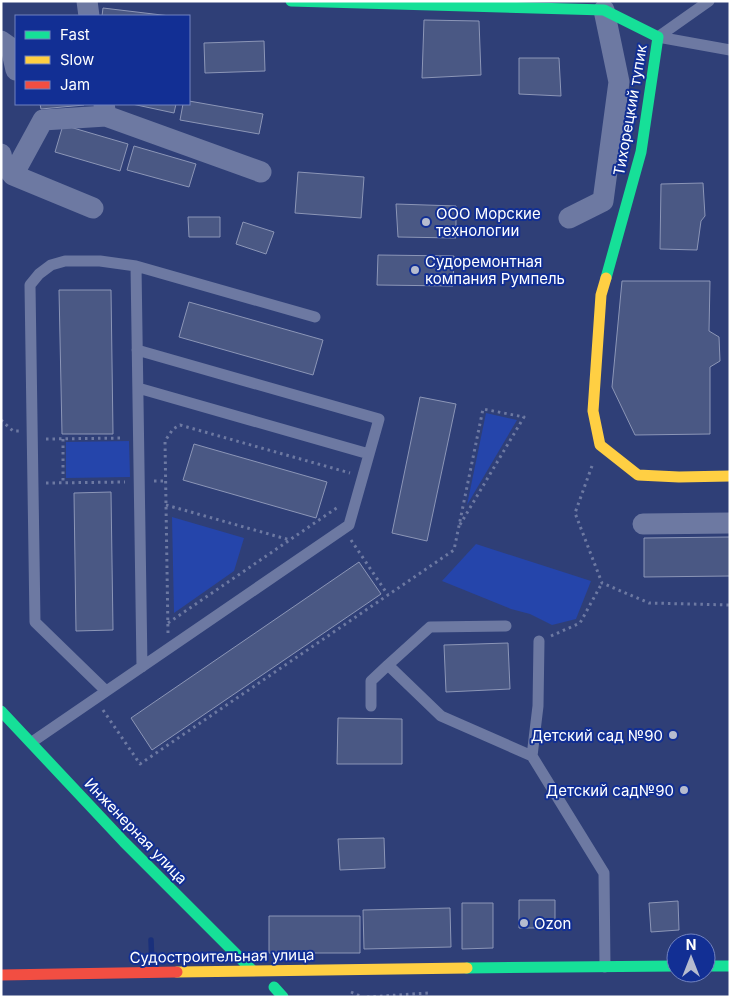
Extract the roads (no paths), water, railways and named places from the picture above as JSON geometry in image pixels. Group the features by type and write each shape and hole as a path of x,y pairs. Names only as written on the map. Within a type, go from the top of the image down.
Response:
{"main road":[{"name":"Тихорецкий тупик","path":"291,1 604,10 658,37 641,152 602,295 593,411 600,445 638,475 679,477 730,476"},
{"name":"Инженерная улица","path":"1,711 138,855 252,970 284,997"},
{"name":"Судостроительная улица","path":"1,975 252,970 666,966"},
{"path":"716,966 730,966"}],"street":[{"path":"87,1 89,15"},
{"path":"569,218 603,200 619,82 604,10"},
{"path":"1,41 11,48 15,66"},
{"path":"13,175 43,120 105,110 261,172"},
{"path":"1,154 3,163 13,175 93,208"},
{"path":"643,524 730,523"}],"lane":[{"path":"658,37 709,1"},
{"path":"658,37 730,50"},
{"path":"106,691 35,622 30,285 39,274 52,265 65,261 100,261 136,266 315,317"},
{"path":"136,266 142,667"},
{"path":"32,742 349,526 380,419 137,350"},
{"path":"138,388 369,454"},
{"path":"371,706 371,681 430,627 506,626"},
{"path":"532,756 538,706 539,642"},
{"path":"388,665 441,716 532,756 604,872 605,967"}],"waterway":[{"path":"151,940 152,966"}],"place":[{"name":"ООО Морские технологии","path":"426,222"},
{"name":"Судоремонтная компания Румпель","path":"415,270"},
{"name":"Детский сад №90","path":"673,735"},
{"name":"Детский сад№90","path":"684,790"},
{"name":"Ozon","path":"524,923"}]}
